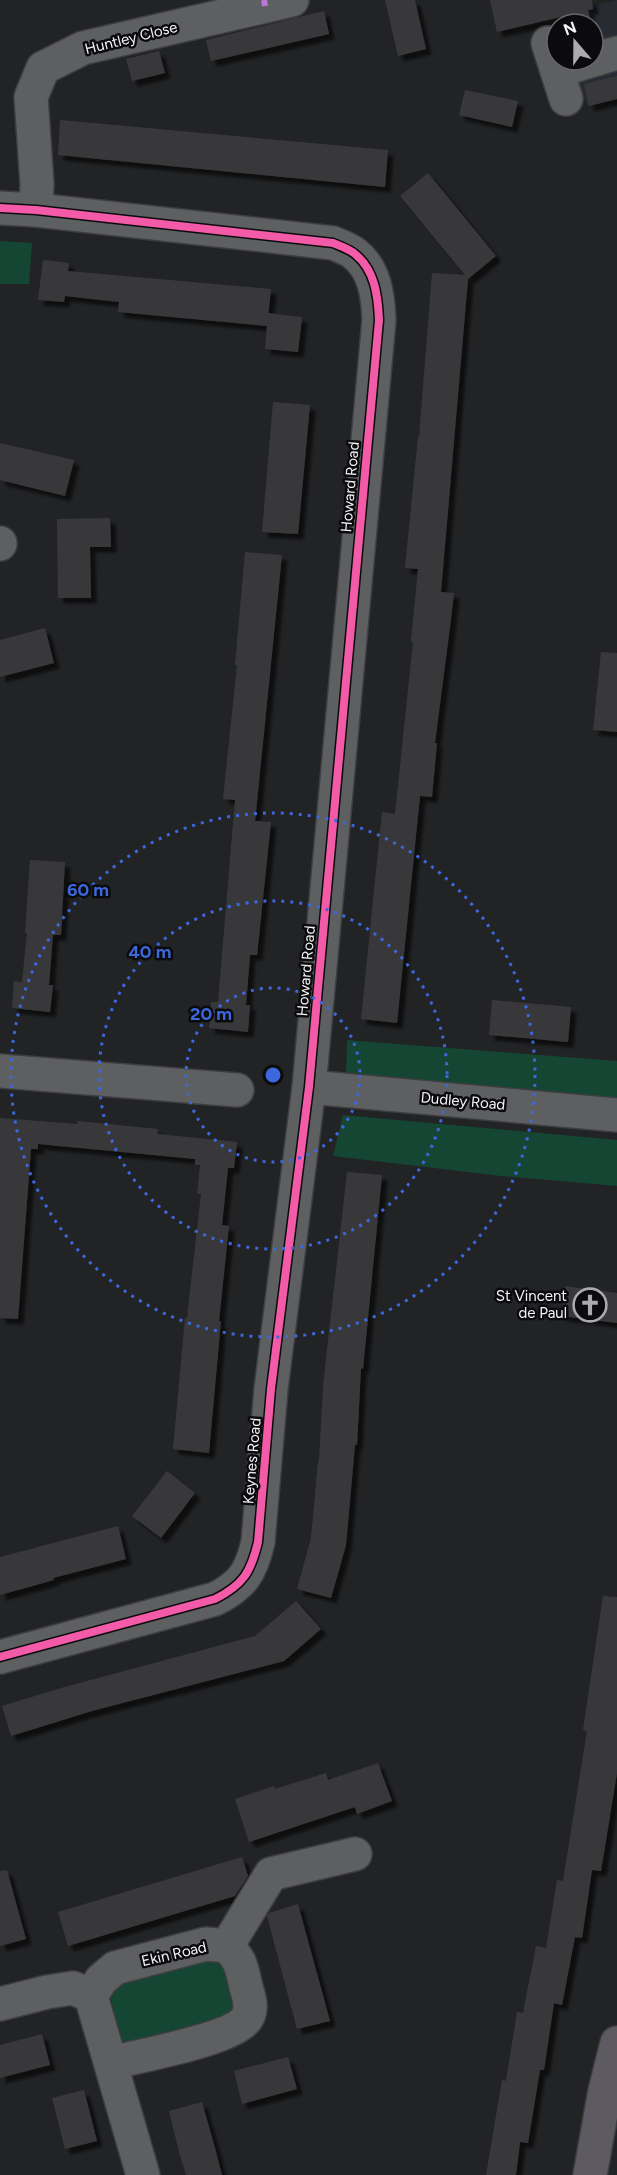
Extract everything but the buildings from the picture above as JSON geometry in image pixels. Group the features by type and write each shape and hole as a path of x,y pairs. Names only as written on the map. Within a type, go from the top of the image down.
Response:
{"main road":[{"path":"590,2175 605,2091 617,2043"}],"street":[{"name":"Huntley Close","path":"36,210 37,184 31,97 43,68 83,48 292,0"},
{"name":"Howard Road","path":"0,208 333,243 355,254 370,273 378,296 379,320 309,1087"},
{"path":"0,1071 237,1090"},
{"name":"Dudley Road","path":"309,1087 617,1115"},
{"name":"Keynes Road","path":"0,1658 215,1599 231,1591 243,1580 253,1564 258,1542 271,1389 309,1087"},
{"path":"227,1946 271,1874 354,1854"},
{"name":"Ekin Road","path":"91,1996 101,1980 115,1968 206,1944 227,1946 239,1959 251,2005 248,2018 237,2029 213,2038 111,2063"},
{"path":"0,2004 46,1992 73,1988 91,1996 143,2175"}],"shaded area":[{"path":"617,0 617,99 588,106 574,79 581,72 605,72 605,12 568,12"}],"green space":[{"path":"0,241 32,243 29,284 0,284"},
{"path":"347,1040 617,1061 617,1106 346,1079"},
{"path":"343,1115 617,1140 617,1186 501,1176 333,1156"},
{"path":"211,1958 230,1967 237,2019 139,2050 120,2039 110,1995 118,1984"}],"marked path":[{"path":"264,0 265,6"}],"cycle path":[{"path":"0,208 333,243 353,252 367,268 374,284 379,320 309,1087 271,1389 258,1542 249,1570 239,1583 215,1599 0,1657"}],"place":[{"name":"St Vincent de Paul","path":"590,1305"}]}
